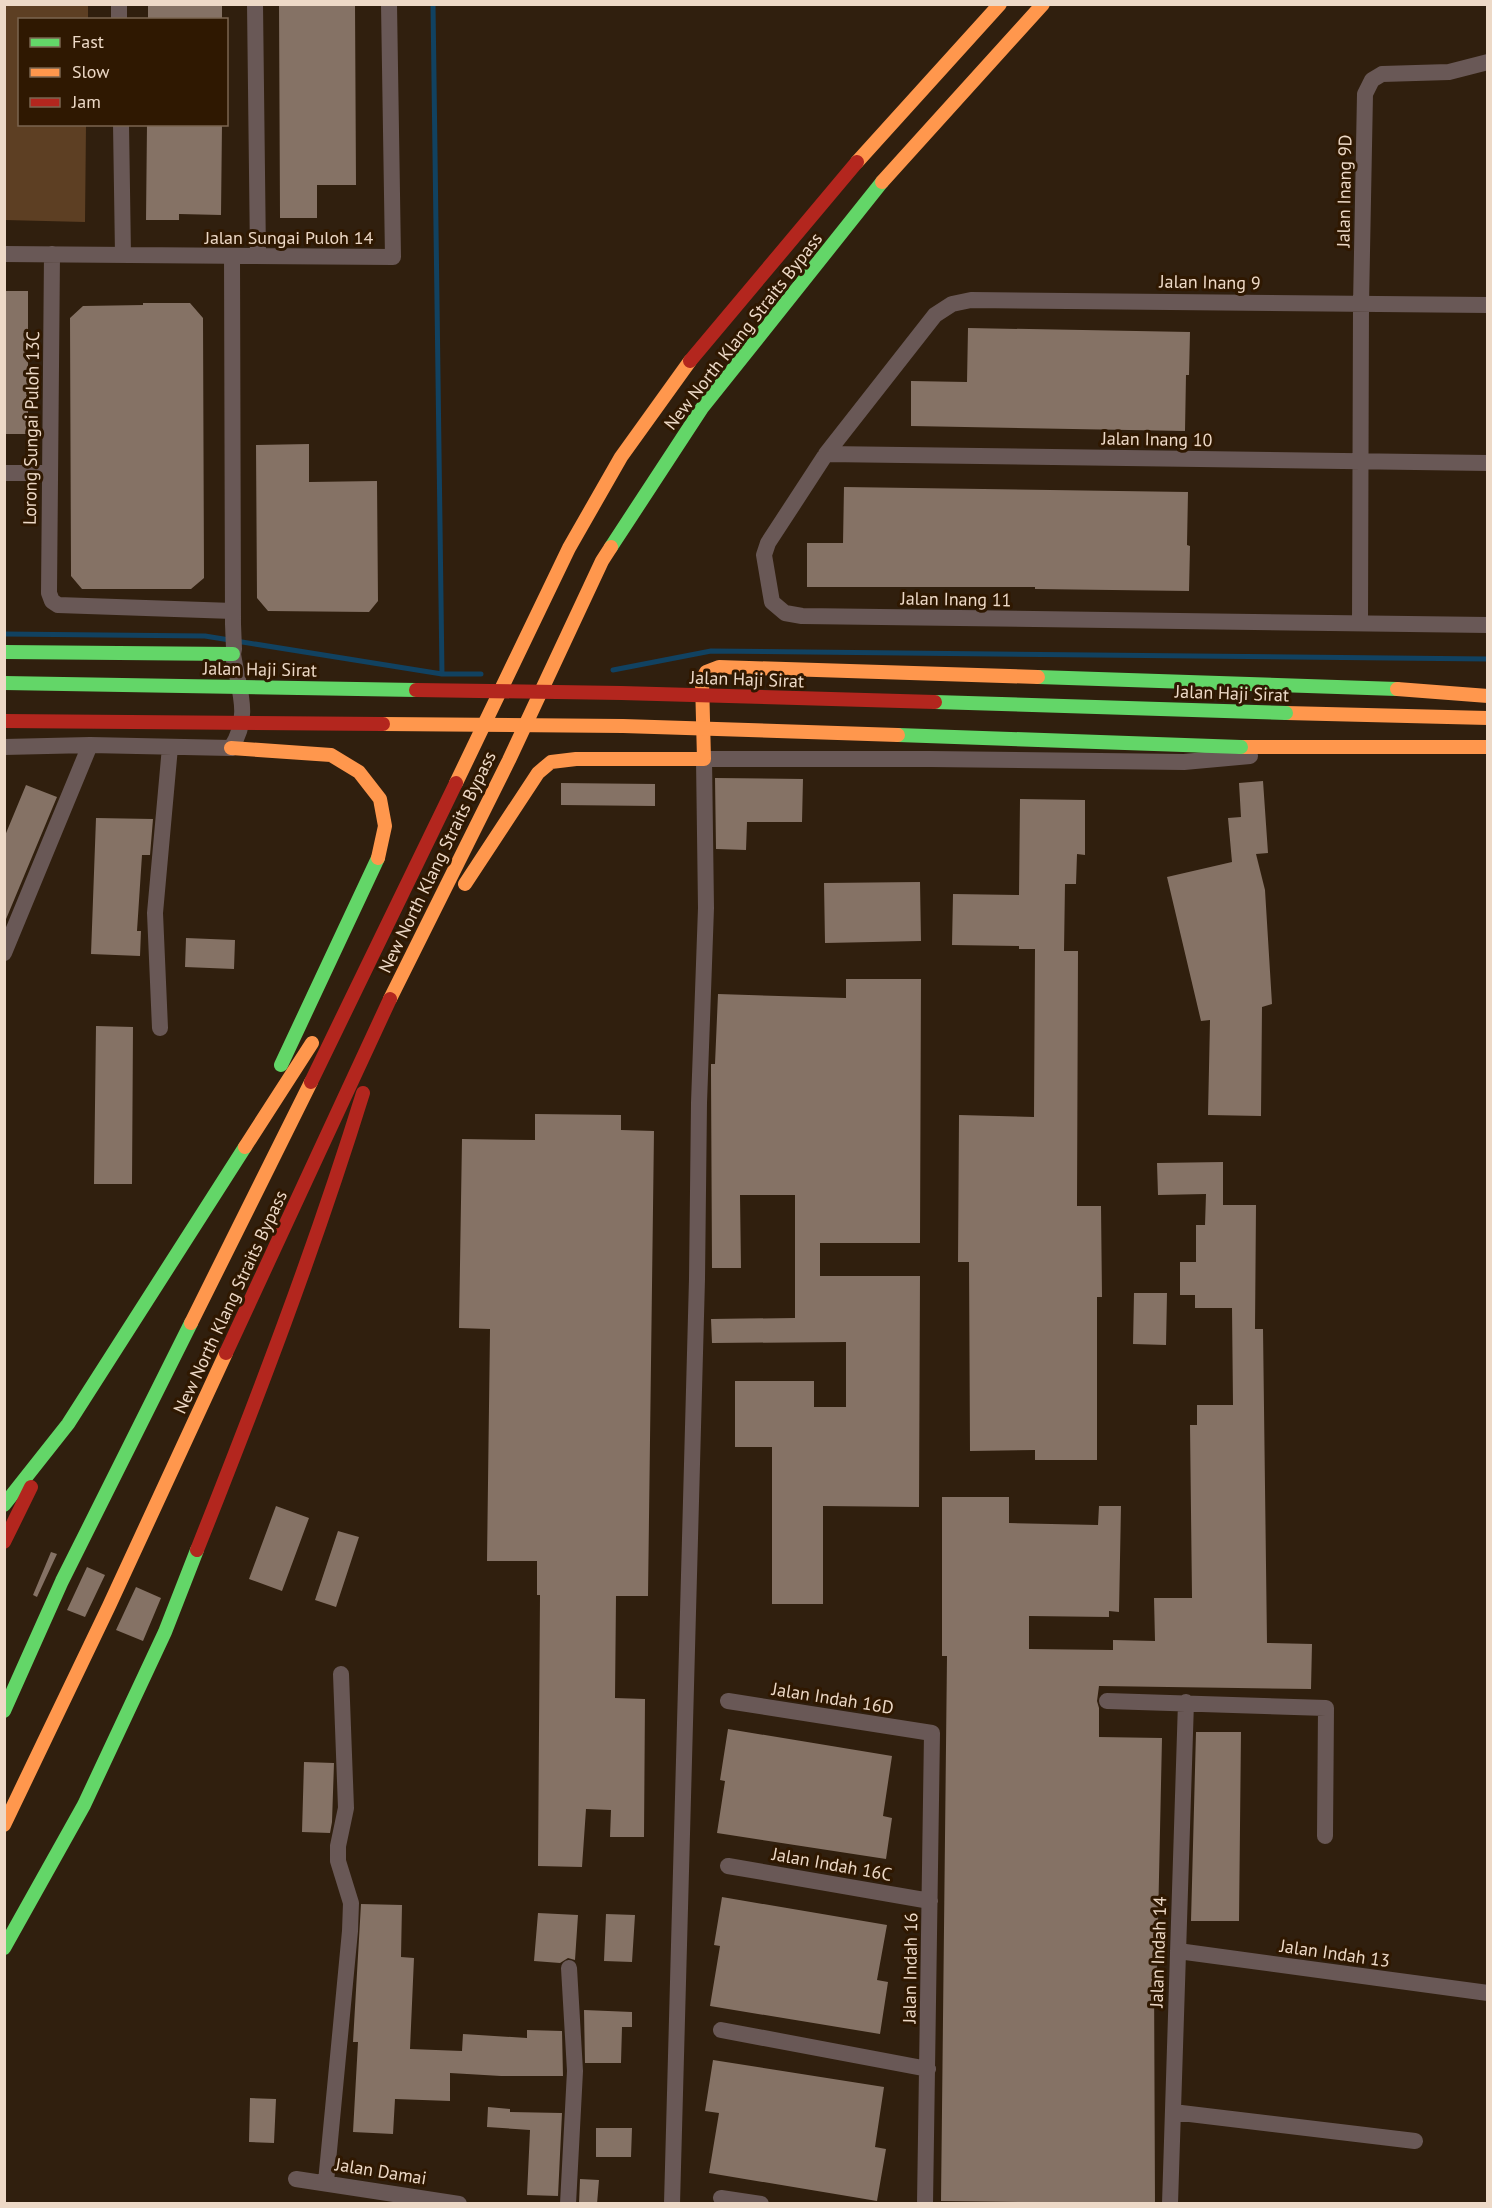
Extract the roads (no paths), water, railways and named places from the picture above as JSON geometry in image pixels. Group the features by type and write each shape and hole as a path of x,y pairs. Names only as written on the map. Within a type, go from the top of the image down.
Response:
{"main road":[{"name":"New North Klang Straits Bypass","path":"4,1711 62,1581 385,932 569,548 621,457 689,363 880,134 1000,4"},
{"name":"New North Klang Straits Bypass","path":"4,1825 109,1606 399,980 508,760 602,561 702,408 874,191 1043,4"},
{"path":"4,652 234,652"},
{"path":"410,957 457,897 538,773 551,762 576,759 704,759 702,681 706,672 719,667 1430,690 1488,696"},
{"name":"Jalan Haji Sirat","path":"4,683 621,693 1488,718"},
{"path":"4,721 623,726 1241,747 1488,747"},
{"path":"231,748 330,755 359,772 380,799 385,826 376,862 237,1159"},
{"path":"4,1505 47,1453 74,1414 385,932"},
{"path":"4,1948 84,1805 165,1632 275,1349 334,1187 399,980"},
{"path":"4,1542 47,1453"}],"street":[{"path":"255,4 258,256"},
{"name":"Jalan Sungai Puloh 14","path":"4,254 393,257 389,4"},
{"name":"Jalan Inang 9D","path":"1360,623 1361,305 1365,94 1372,80 1382,74 1449,72 1488,62"},
{"path":"121,126 123,255"},
{"name":"Lorong Sungai Puloh 13C","path":"52,254 49,593 52,601 58,605 233,610"},
{"path":"4,747 90,745 231,748 240,734 243,715 234,652 233,610 232,256"},
{"name":"Jalan Inang 9","path":"935,315 952,304 971,300 1488,306"},
{"name":"Jalan Inang 11","path":"935,315 826,454 772,537 764,555 771,602 785,613 802,616 1488,625"},
{"name":"Jalan Inang 10","path":"826,454 1488,463"},
{"path":"4,473 50,473"},
{"path":"4,953 90,745"},
{"path":"160,1028 155,913 170,747"},
{"path":"672,2204 697,1279 699,1092 706,908 704,759 1184,762 1344,747"},
{"path":"326,2182 351,1904 339,1861 338,1846 346,1808 341,1674"},
{"name":"Jalan Indah 16D","path":"728,1701 932,1733"},
{"path":"1107,1701 1326,1708 1325,1836"},
{"name":"Jalan Indah 14","path":"1170,2204 1185,1702"},
{"name":"Jalan Indah 16","path":"925,2204 932,1733"},
{"name":"Jalan Indah 16C","path":"728,1866 930,1901"},
{"name":"Jalan Indah 13","path":"1178,1951 1488,1993"},
{"path":"568,2204 575,2071 569,1968"},
{"path":"721,2030 928,2069"},
{"path":"1173,2112 1415,2141"},
{"name":"Jalan Damai","path":"296,2179 459,2204"},
{"path":"721,2198 761,2204"}],"waterway":[{"path":"4,634 205,636 442,674 433,4"},
{"path":"613,670 711,651 1488,659"},
{"path":"442,674 481,674"}]}
